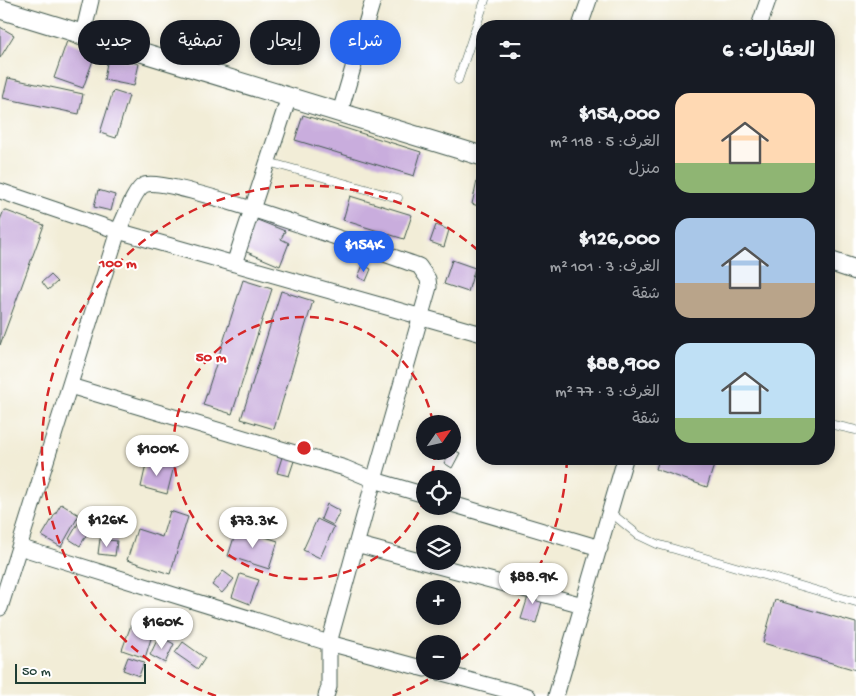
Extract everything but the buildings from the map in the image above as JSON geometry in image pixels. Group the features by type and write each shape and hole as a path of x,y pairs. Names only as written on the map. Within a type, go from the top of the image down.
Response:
{"street":[{"path":"86,20 91,0"},
{"path":"340,112 373,0"},
{"path":"582,20 589,0"},
{"path":"761,20 768,0"},
{"path":"0,9 78,32"},
{"path":"150,54 476,154"},
{"path":"234,264 289,97"},
{"path":"0,608 118,231 138,189 151,183 184,189 419,266 428,279 429,287 422,317 329,643 329,687 326,696"},
{"path":"0,191 118,231 476,332"},
{"path":"835,263 856,270"},
{"path":"70,386 345,468 374,480 416,493"},
{"path":"556,696 623,465"},
{"path":"461,507 600,548"},
{"path":"356,544 583,605"},
{"path":"19,547 329,643 416,667"},
{"path":"461,678 528,696"}],"lane":[{"path":"478,20 485,0"},
{"path":"458,80 476,27"},
{"path":"268,162 398,198"},
{"path":"835,425 856,430"},
{"path":"610,512 638,535 657,544 856,602"}]}
